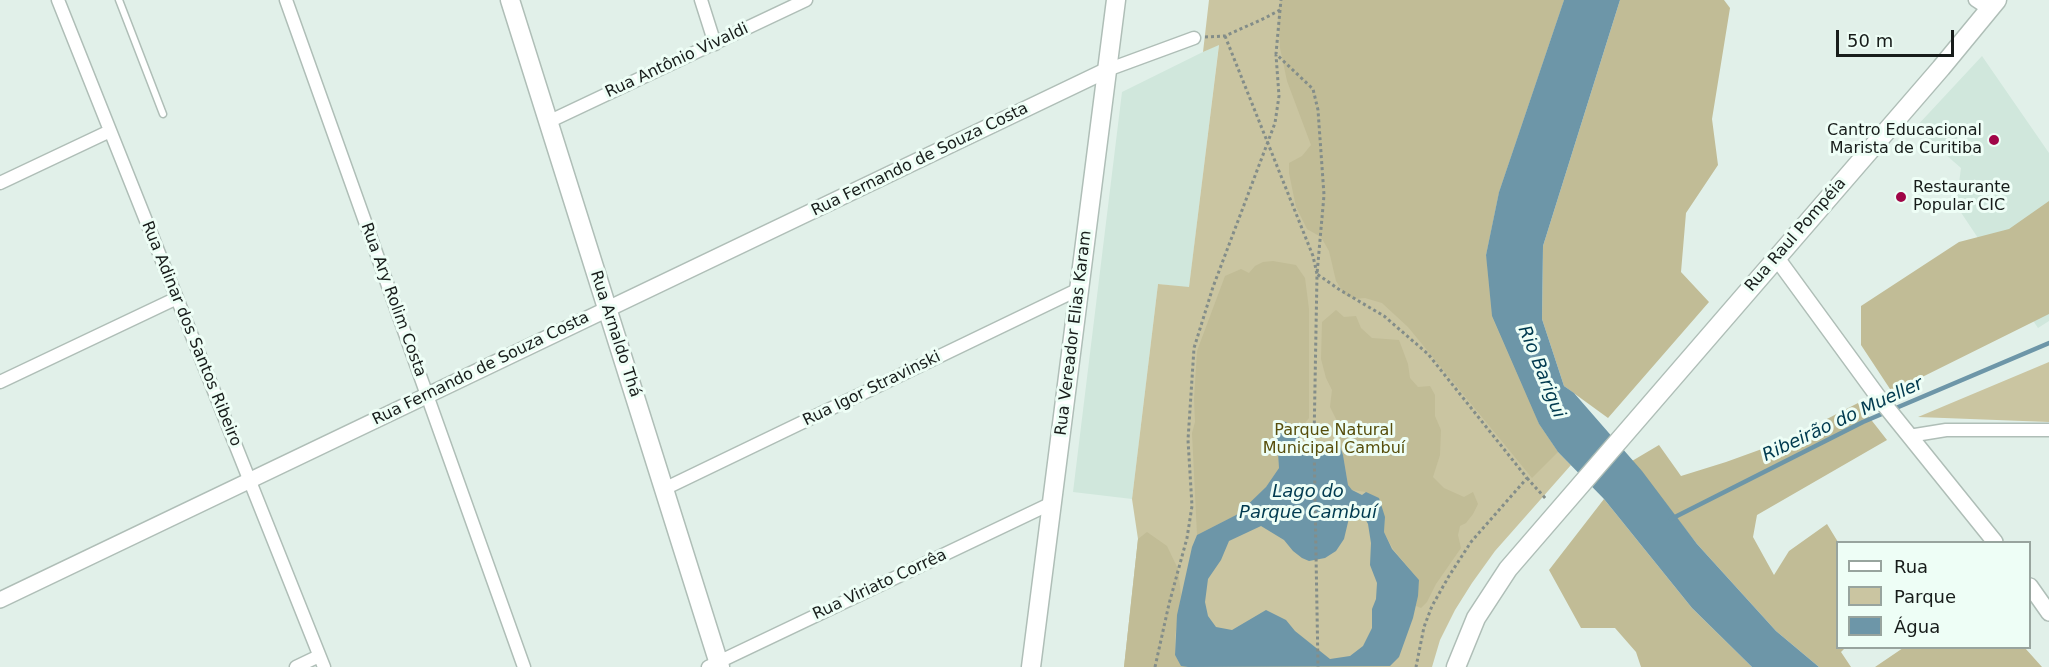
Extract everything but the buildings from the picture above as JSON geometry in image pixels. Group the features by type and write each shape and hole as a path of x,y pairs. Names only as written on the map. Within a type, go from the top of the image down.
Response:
{"main road":[{"name":"Rua Arnaldo Thá","path":"510,0 664,489 716,665"},
{"name":"Rua Vereador Elias Karam","path":"1031,667 1116,0"},
{"name":"Rua Raul Pompéia","path":"1456,667 1476,618 1508,569 1907,108 1987,3"}],"street":[{"name":"Rua Adinar dos Santos Ribeiro","path":"58,0 322,662"},
{"name":"Rua Ary Rolim Costa","path":"286,0 524,667"},
{"path":"700,0 715,44"},
{"name":"Rua Antônio Vivaldi","path":"548,122 806,0"},
{"name":"Rua Fernando de Souza Costa","path":"0,600 1107,70 1194,38"},
{"path":"0,183 110,131"},
{"path":"1776,257 1879,398 1993,541"},
{"name":"Rua Igor Stravinski","path":"664,489 1079,289"},
{"path":"0,382 177,298"},
{"path":"1909,436 1946,430 2049,430"},
{"name":"Rua Viriato Corrêa","path":"716,665 1052,503"},
{"path":"2031,587 2049,613"},
{"path":"296,667 322,662"}],"lane":[{"path":"118,0 164,114"}],"path":[{"path":"1155,667 1187,538 1192,506 1188,440 1194,348 1213,287 1275,123 1279,96 1276,54 1281,0"},
{"path":"1194,38 1226,36 1280,10"},
{"path":"1226,36 1313,256 1317,274 1384,316 1428,354 1556,511"},
{"path":"1276,54 1313,89 1318,110 1324,195 1317,274 1314,441 1318,667"},
{"path":"1416,667 1424,627 1432,606 1449,576 1471,542 1527,478"}],"shaded area":[{"path":"1281,0 1564,0 1499,192 1486,255 1492,317 1539,424 1558,452 1532,478 1408,327 1382,303 1365,298 1354,299 1345,295 1336,281 1329,251 1321,237 1307,229 1296,207 1289,163 1302,156 1311,145 1287,81 1280,48 1278,11"},
{"path":"1620,0 1724,0 1730,8 1712,119 1718,165 1686,213 1681,272 1709,302 1608,418 1564,386 1542,319 1543,246"},
{"path":"1219,44 1189,288 1158,284 1132,499 1073,492 1122,92"},
{"path":"1982,56 2049,153 2049,321 2038,328 1956,205 1961,168 1915,128"},
{"path":"2049,201 2049,314 1892,392 1861,345 1861,306 1959,242 2009,229"},
{"path":"1273,261 1296,265 1305,278 1309,309 1309,418 1300,429 1293,429 1286,422 1280,421 1276,425 1279,468 1266,487 1238,514 1197,535 1192,433 1195,422 1197,351 1225,276 1241,269 1249,273 1263,262"},
{"path":"1336,310 1344,317 1356,316 1361,328 1372,338 1399,340 1408,364 1410,378 1418,387 1430,386 1435,395 1435,416 1441,430 1440,455 1433,477 1444,488 1464,497 1473,492 1478,504 1466,523 1460,526 1458,535 1461,548 1421,608 1416,606 1419,580 1393,549 1384,532 1385,517 1366,492 1352,490 1348,485 1338,440 1339,425 1330,407 1332,390 1321,359 1322,322"},
{"path":"1858,403 1887,440 1757,515 1753,537 1774,575 1789,551 1827,524 1837,541 1836,649 1844,649 1841,652 1851,667 1819,667 1776,631 1697,544 1632,461 1659,445 1681,476 1784,441"},
{"path":"1604,499 1692,608 1752,667 1641,667 1636,652 1615,628 1581,628 1549,570"},
{"path":"1147,532 1167,546 1178,569 1181,595 1175,655 1181,665 1188,667 1124,667 1138,539"},
{"path":"1902,649 2026,649 2042,667 1875,667"}],"green space":[{"name":"Parque Natural Municipal Cambuí","path":"1209,0 1564,0 1499,192 1486,255 1539,424 1558,452 1571,465 1495,551 1472,583 1440,640 1432,667 1124,667 1138,539 1132,499 1158,284 1189,287 1219,45 1203,52"},
{"path":"2049,362 2049,422 1918,417"}],"water":[{"name":"Rio Barigui","path":"1564,0 1620,0 1543,246 1542,319 1564,386 1574,393 1642,471 1697,544 1776,631 1819,667 1752,667 1692,608 1604,499 1558,452 1539,424 1492,316 1486,255 1499,192"},
{"name":"Lago do Parque Cambuí","path":"1280,421 1286,422 1309,451 1324,451 1338,440 1348,485 1362,495 1366,492 1379,498 1385,517 1384,532 1392,549 1419,580 1413,618 1399,657 1390,666 1188,667 1181,666 1175,655 1177,615 1192,547 1197,535 1238,514 1266,487 1279,468 1276,425","holes":["1356,512 1363,515 1368,524 1371,543 1370,565 1377,583 1376,599 1372,609 1372,628 1363,646 1350,656 1330,659 1295,631 1286,620 1266,610 1232,630 1216,627 1208,616 1205,602 1208,579 1221,560 1229,541 1261,526 1284,540 1302,558 1309,561 1325,558 1336,551 1344,539 1349,518"]}],"waterway":[{"name":"Ribeirão do Mueller","path":"1671,519 1863,422 2049,343"}],"place":[{"name":"Cantro Educacional Marista de Curitiba","path":"1994,140"},
{"name":"Restaurante Popular CIC","path":"1901,197"}]}
